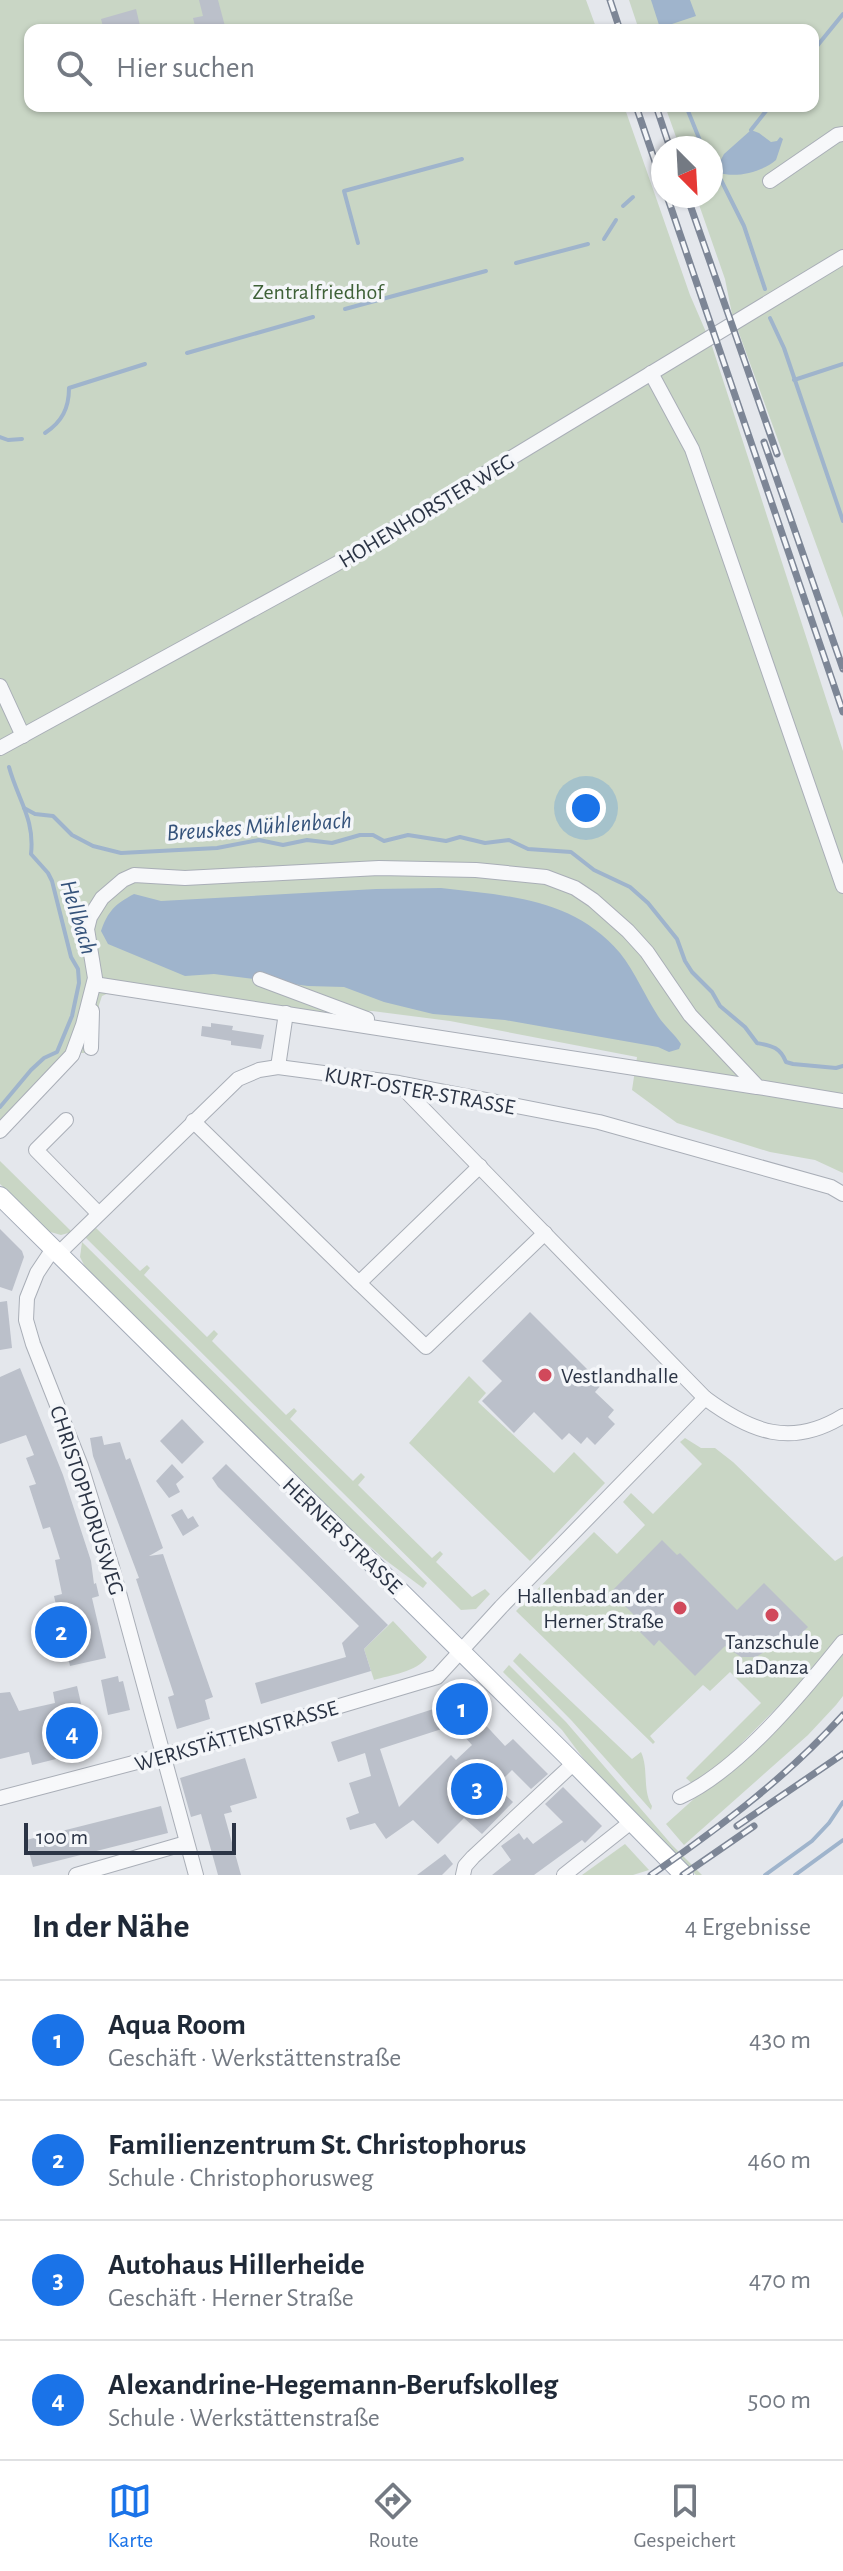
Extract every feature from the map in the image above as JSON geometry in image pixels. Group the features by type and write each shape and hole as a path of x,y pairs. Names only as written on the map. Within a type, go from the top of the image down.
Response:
{"main road":[{"name":"HERNER STRASSE","path":"0,1196 684,1875"}],"street":[{"path":"770,181 837,135 843,134"},
{"name":"HOHENHORSTER WEG","path":"0,748 336,564 843,257"},
{"path":"651,373 692,449 843,886"},
{"path":"0,686 23,736"},
{"path":"91,1048 94,987 87,929 90,917 102,898 123,880 134,875 185,878 379,868 476,870 546,877 575,888 593,900 647,952 690,1015 758,1087"},
{"path":"260,979 393,1029"},
{"path":"94,987 393,1029 843,1101"},
{"path":"0,1131 72,1055 94,987"},
{"path":"278,1067 286,1013"},
{"name":"KURT-OSTER-STRASSE","path":"56,1252 238,1079 259,1070 278,1067 399,1083 599,1122 831,1187 843,1194"},
{"path":"399,1083 705,1398 756,1430 798,1434 825,1427 843,1416"},
{"path":"66,1120 36,1150 98,1213"},
{"path":"193,1121 426,1347 545,1233"},
{"path":"359,1283 480,1166"},
{"name":"CHRISTOPHORUSWEG","path":"56,1252 37,1273 27,1298 26,1320 85,1480 112,1567 196,1875"},
{"path":"461,1652 705,1398"},
{"path":"680,1797 699,1788 741,1752 791,1704 843,1642"},
{"name":"WERKSTÄTTENSTRASSE","path":"0,1798 163,1756 437,1677 461,1652"},
{"path":"463,1875 465,1866 473,1857 574,1763"},
{"path":"564,1875 631,1822"},
{"path":"76,1875 186,1843"}],"green space":[{"name":"Zentralfriedhof","path":"0,0 586,0 595,24 24,24 24,112 626,112 651,183 651,208 660,208 690,295 712,346 843,751 843,1173 815,1160 770,1152 677,1123 632,1090 637,1057 450,1021 372,1011 260,1014 109,993 102,996 99,1005 96,1053 79,1053 0,1137"},
{"path":"629,0 843,0 843,618 732,314 725,279 700,208 723,208 723,136 676,136 667,112 819,112 819,24 637,24"},
{"path":"0,1161 72,1232 61,1235 47,1231 0,1184"},
{"path":"96,1228 140,1271 147,1265 150,1268 144,1275 207,1337 214,1330 218,1334 212,1341 286,1415 294,1408 297,1411 290,1419 353,1481 361,1473 365,1477 358,1485 432,1558 440,1551 443,1554 436,1562 472,1597 485,1589 490,1594 476,1609 461,1610 85,1237"},
{"path":"82,1242 427,1583 423,1588 384,1559 325,1506 86,1269 80,1257"},
{"path":"469,1376 486,1393 478,1402 554,1473 574,1452 605,1483 530,1561 409,1443"},
{"path":"685,1438 701,1448 715,1448 835,1561 843,1556 843,1636 822,1662 697,1788 686,1778 761,1703 730,1672 710,1691 703,1685 650,1736 655,1742 653,1744 516,1611 594,1532 617,1554 645,1525 623,1502 631,1493 653,1514 702,1464 680,1442"},
{"path":"393,1621 427,1657 410,1670 374,1680 364,1649"},
{"path":"843,1650 843,1696 836,1705 808,1735 684,1845 666,1824 795,1708"},
{"path":"520,1653 632,1759 641,1752 651,1810 572,1721 513,1661"},
{"path":"509,1665 566,1722 672,1845 702,1875 696,1875 598,1778 562,1730 503,1672"},
{"path":"625,1844 649,1870 633,1875 582,1875"}],"water":[{"path":"651,0 690,0 696,16 672,24 659,24"},
{"path":"751,130 771,142 780,137 783,139 776,160 749,173 723,174 724,154"},
{"path":"441,888 538,903 582,921 620,953 658,1016 681,1044 679,1049 669,1052 658,1047 505,1020 433,1014 384,1002 344,987 308,986 214,974 185,976 108,944 101,931 113,909 134,894 161,901"}],"building":[{"path":"199,0 218,0 224,24 194,24 193,18 203,16"},
{"path":"136,9 140,24 102,24 101,19"},
{"path":"211,1023 264,1035 261,1049 231,1045 231,1041 201,1036 202,1026 211,1027"},
{"path":"0,1229 24,1257 12,1291 0,1287"},
{"path":"7,1301 12,1348 0,1350 0,1302"},
{"name":"Vestlandhalle","path":"530,1312 602,1384 595,1392 614,1410 608,1417 615,1424 595,1445 587,1437 581,1444 569,1433 562,1440 534,1412 514,1433 482,1401 502,1381 482,1361"},
{"path":"20,1368 63,1475 91,1561 99,1596 92,1598 106,1658 70,1666 54,1596 62,1594 55,1560 60,1559 50,1527 43,1529 29,1486 36,1484 26,1458 34,1455 26,1435 0,1444 0,1377"},
{"path":"182,1419 204,1442 182,1464 160,1441"},
{"path":"102,1436 104,1445 120,1442 126,1460 130,1458 163,1548 149,1556 163,1554 213,1697 205,1700 210,1719 177,1729 168,1697 174,1695 136,1579 139,1578 93,1456 90,1438"},
{"path":"172,1464 184,1477 176,1484 180,1492 169,1498 156,1481"},
{"path":"226,1464 388,1625 364,1649 371,1671 261,1704 255,1683 346,1657 342,1643 359,1626 218,1487 212,1478"},
{"path":"182,1509 188,1519 193,1516 199,1526 183,1536 171,1515"},
{"name":"Hallenbad an der Herner Straße","path":"662,1540 677,1555 680,1553 737,1610 764,1583 808,1627 791,1644 786,1640 780,1647 777,1644 756,1657 741,1657 725,1646 695,1676 659,1640 654,1646 639,1631 643,1624 611,1592"},
{"path":"118,1676 119,1682 123,1681 130,1710 108,1715 101,1680"},
{"path":"77,1686 89,1738 53,1746 56,1759 32,1765 29,1752 0,1759 0,1693 10,1692 19,1711 55,1703 53,1692"},
{"path":"463,1690 486,1712 479,1718 505,1746 513,1739 548,1774 531,1789 512,1770 496,1786 513,1802 482,1834 464,1818 438,1844 413,1820 386,1839 375,1823 350,1830 346,1818 359,1813 349,1783 371,1776 365,1753 338,1762 331,1742 452,1703 450,1695","holes":["454,1725 472,1745 456,1760 451,1755 399,1807 380,1749"]},
{"path":"245,1758 257,1798 230,1806 232,1812 224,1814 241,1875 218,1875 201,1814 191,1817 180,1778"},
{"path":"563,1787 602,1826 585,1843 582,1840 534,1875 492,1875 511,1860 501,1846 519,1833 524,1840 527,1837 533,1844 563,1822 545,1804"},
{"path":"161,1806 168,1833 33,1867 26,1840"},
{"path":"445,1854 453,1864 442,1875 417,1875"}],"waterway":[{"path":"819,44 843,14"},
{"path":"688,112 698,136"},
{"path":"751,130 765,112"},
{"path":"358,243 344,191 462,159"},
{"path":"723,184 744,226 765,289"},
{"path":"623,206 633,197"},
{"path":"604,239 616,220"},
{"path":"516,263 588,244"},
{"path":"345,309 486,271"},
{"path":"187,353 313,317"},
{"path":"770,318 784,348 843,521"},
{"path":"45,433 63,414 69,388 145,364"},
{"path":"794,380 843,364"},
{"path":"0,437 22,439"},
{"name":"Hellbach","path":"0,1107 31,1070 44,1058 57,1052 72,1016 79,983 78,969 71,957 52,881 31,854 31,830 9,767"},
{"name":"Breuskes Mühlenbach","path":"24,808 35,814 53,816 72,835 93,846 121,853 217,848 259,840 283,845 307,840 332,843 360,835 373,835 384,841 408,835 446,841 460,837 485,843 509,840 528,849 571,852 594,870 630,887 648,903 677,939 692,972 757,1043 775,1048 786,1062 793,1064 843,1066"},
{"path":"765,1875 812,1841 843,1802"},
{"path":"795,1875 843,1840"}],"railway":[{"path":"610,0 618,24"},
{"path":"638,112 651,150"},
{"path":"658,112 666,136"},
{"path":"671,208 843,712"},
{"path":"691,208 777,454"},
{"path":"764,442 843,669"},
{"path":"651,1875 752,1801 799,1760 843,1715"},
{"path":"737,1826 843,1754"},
{"path":"683,1875 754,1826"}],"place":[{"name":"Vestlandhalle","path":"545,1375"},
{"name":"Hallenbad an der Herner Straße","path":"680,1608"},
{"name":"Tanzschule LaDanza","path":"772,1615"},
{"name":"Familienzentrum St. Christophorus","path":"61,1632"},
{"name":"Aqua Room","path":"462,1709"},
{"name":"Alexandrine-Hegemann-Berufskolleg","path":"72,1733"},
{"name":"Autohaus Hillerheide","path":"477,1789"}]}
